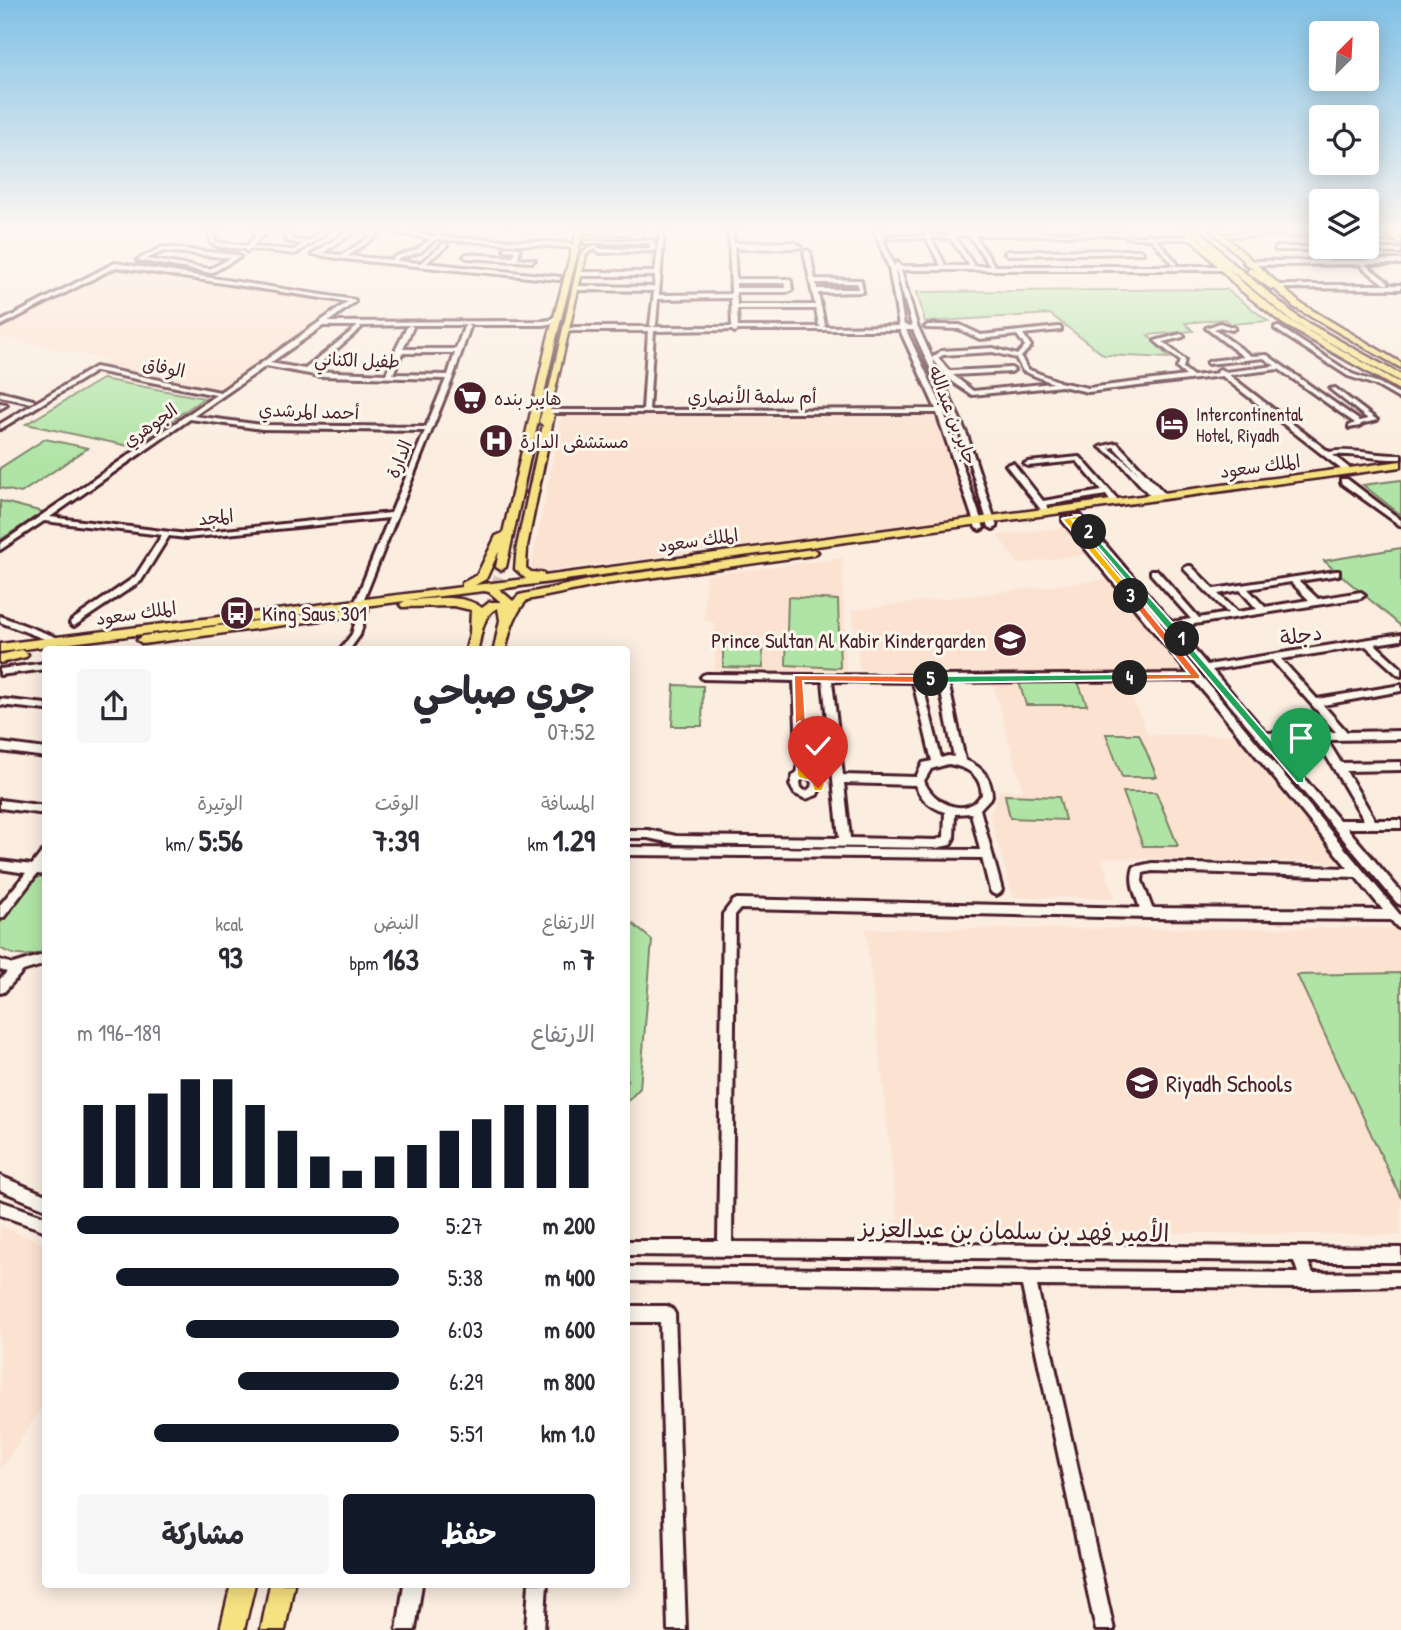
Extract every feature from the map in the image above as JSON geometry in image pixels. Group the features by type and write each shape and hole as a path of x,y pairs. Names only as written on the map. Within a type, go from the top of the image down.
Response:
{"highway":[{"path":"1279,307 1296,320 1401,379"},
{"path":"1287,307 1401,373"}],"main road":[{"path":"555,385 505,567 561,307"},
{"path":"473,646 483,602 500,589 516,570 571,307"},
{"path":"1267,307 1308,336 1401,388"},
{"path":"1301,307 1318,320 1401,366"},
{"path":"522,546 514,568 506,574 498,572 496,566 505,527 528,440 533,431"},
{"name":"الملك سعود","path":"990,522 1071,518 1347,476 1401,464"},
{"name":"الملك سعود","path":"61,645 406,599 605,576 978,524 1044,507 1116,503 1347,476 1401,473"},
{"path":"501,646 510,607 490,571 505,527"},
{"path":"406,599 476,582 486,571 505,527"},
{"path":"522,546 520,569 529,576 605,576"},
{"path":"504,632 516,605 523,597 605,576"},
{"path":"406,599 469,603 477,609 476,632"},
{"path":"476,632 485,609 499,604 505,608 504,632"},
{"path":"483,646 495,611 491,646"},
{"name":"الملك سعود","path":"0,648 42,647"},
{"name":"الملك سعود","path":"0,658 42,647"},
{"path":"232,1630 242,1588"},
{"path":"273,1630 281,1588"}],"street":[{"name":"الجوهري","path":"0,324 33,307"},
{"name":"الجوهري","path":"0,548 345,307"},
{"path":"646,412 654,307"},
{"path":"734,307 734,327"},
{"path":"818,307 822,325"},
{"name":"جابر بن عبدالله","path":"900,307 902,327 941,411 978,524"},
{"name":"جابر بن عبدالله","path":"908,307 914,327 964,435 990,522"},
{"path":"319,326 543,324 552,323 558,316"},
{"path":"1232,328 1220,325 1209,328 1250,358"},
{"path":"319,326 533,327 555,332"},
{"path":"306,372 359,327"},
{"path":"389,375 410,327"},
{"name":"الدارة","path":"347,646 356,635 361,607 394,515 450,377 467,327"},
{"path":"567,327 914,327"},
{"path":"734,327 902,327"},
{"path":"928,327 960,327 980,337 1059,329"},
{"path":"1277,328 1350,375 1377,384 1401,398"},
{"path":"1018,355 1028,345 1019,333"},
{"path":"1181,336 1158,341 1183,361 1180,368 1191,377"},
{"path":"1018,355 993,350 941,353 935,357 942,370 949,373 967,391 1062,384"},
{"path":"398,351 458,351"},
{"path":"964,352 970,360"},
{"path":"1018,355 1025,370 1062,384 1088,390 1282,367"},
{"path":"1333,389 1374,420 1354,425 1322,396 1265,356 1210,363 1328,454 1347,476 1401,524"},
{"name":"طفيل الكناني","path":"265,364 306,372 450,377"},
{"path":"0,427 98,370"},
{"path":"0,433 98,370"},
{"name":"الوفاق","path":"98,370 221,394"},
{"path":"949,373 1009,372"},
{"path":"963,373 979,392"},
{"path":"1037,376 1041,386"},
{"path":"995,391 990,385 1028,380 1037,376"},
{"path":"0,394 31,401"},
{"path":"1322,396 1341,394"},
{"path":"0,404 8,396"},
{"name":"أم سلمة الأنصاري","path":"551,412 953,411"},
{"name":"أحمد المرشدي","path":"190,416 262,427 428,429"},
{"path":"1116,445 1159,497 1120,459 1103,447 1116,445"},
{"path":"1328,454 1355,451 1389,458 1401,457"},
{"path":"1028,464 1079,459 1116,503"},
{"path":"1010,465 1044,507 1106,493"},
{"name":"المجد","path":"43,519 187,536 394,515"},
{"path":"1071,518 1170,625 1401,900"},
{"path":"1071,518 1197,677 1397,920"},
{"path":"74,623 138,579 167,534"},
{"path":"1188,568 1235,615"},
{"path":"1154,572 1197,621"},
{"path":"1212,592 1336,573"},
{"path":"1292,579 1316,603"},
{"path":"1242,587 1265,611"},
{"path":"1170,625 1361,596"},
{"path":"0,619 61,645"},
{"name":"دجلة","path":"1206,668 1401,637"},
{"path":"1367,642 1401,673"},
{"path":"1274,657 1345,736"},
{"path":"0,672 42,667"},
{"path":"706,677 1197,677"},
{"path":"798,678 803,775"},
{"path":"827,678 845,842"},
{"path":"917,679 937,761"},
{"path":"943,679 960,762"},
{"path":"1315,703 1401,688"},
{"path":"0,702 42,707"},
{"path":"1264,737 1401,735"},
{"path":"1320,736 1372,824"},
{"path":"0,747 42,752"},
{"path":"937,761 960,762 979,772 987,788 982,803 975,808 950,810 928,799 919,781 927,766 937,761"},
{"path":"1338,767 1401,766"},
{"path":"838,779 919,781"},
{"path":"0,804 42,809"},
{"path":"975,808 996,890"},
{"path":"630,834 648,834 676,840 946,842 949,838 950,810"},
{"path":"1337,824 1401,824"},
{"path":"630,851 986,853"},
{"path":"0,865 40,870"},
{"path":"1148,913 1136,881 1138,870 1152,867 1359,873"},
{"path":"0,914 40,870"},
{"path":"725,1250 729,914 737,904 1397,920"},
{"path":"0,965 19,967 42,960"},
{"path":"0,988 19,967"},
{"path":"0,1183 42,1200"},
{"path":"0,1208 42,1223"},
{"name":"الأمير فهد بن سلمان بن عبدالعزيز","path":"630,1248 1401,1255"},
{"path":"1299,1256 1308,1281"},
{"path":"630,1274 1308,1281 1401,1279"},
{"path":"1028,1278 1105,1630"},
{"path":"630,1314 667,1314 677,1630"},
{"path":"406,1630 413,1588"},
{"path":"534,1630 538,1588"}],"shaded area":[{"path":"34,307 337,307 220,390 97,367 108,360 0,338 0,324"},
{"path":"562,414 934,414 969,517 530,573"},
{"path":"1066,527 1088,554 1018,564 998,536"},
{"path":"842,558 846,672 715,670 715,623 704,620 706,575"},
{"name":"Prince Sultan Al Kabir Kindergarden","path":"1117,578 1188,673 860,671 852,610"},
{"path":"992,680 1126,683 1148,735 1239,735 1340,862 1101,858 1115,898 1013,897 990,815 1000,790 1023,791"},
{"name":"Riyadh Schools","path":"1394,928 1401,937 1401,1235 899,1230 866,929"},
{"path":"0,1226 42,1243 42,1407 0,1470"}],"green space":[{"path":"921,307 1250,307 1268,321 1231,324 1225,319 1185,323 1193,331 1148,335 1169,358 1104,355 1050,314 925,322"},
{"path":"102,379 204,398 133,447 26,424"},
{"path":"45,439 88,448 21,493 0,488 0,468"},
{"path":"1401,480 1401,515 1363,485"},
{"path":"0,501 43,512 0,540"},
{"path":"1401,548 1401,626 1324,561"},
{"path":"788,597 838,600 840,668 786,665"},
{"path":"723,648 762,648 763,668 723,667"},
{"path":"1019,682 1078,682 1087,705 1026,705"},
{"path":"674,685 703,686 702,726 672,726"},
{"path":"1106,734 1139,734 1157,777 1122,777"},
{"path":"1123,792 1156,792 1178,846 1143,846"},
{"path":"1005,795 1059,797 1065,820 1010,818"},
{"path":"38,876 42,877 42,952 17,955 0,948 0,923"},
{"path":"630,922 652,940 640,1088 630,1099"},
{"path":"1401,973 1401,1198 1297,975"}],"tunnel":[{"path":"496,586 501,567"},
{"path":"490,611 497,584"}],"place":[{"name":"هايبر بنده","path":"470,398"},
{"name":"Intercontinental Hotel, Riyadh","path":"1172,424"},
{"name":"مستشفى الدارة","path":"496,441"},
{"name":"King Saus 301","path":"237,613"},
{"name":"Prince Sultan Al Kabir Kindergarden","path":"1010,640"},
{"name":"Riyadh Schools","path":"1142,1083"}],"route":[{"path":"818,788 818,780 803,775 798,678 1197,677 1066,519 1077,517 1301,780"}]}
